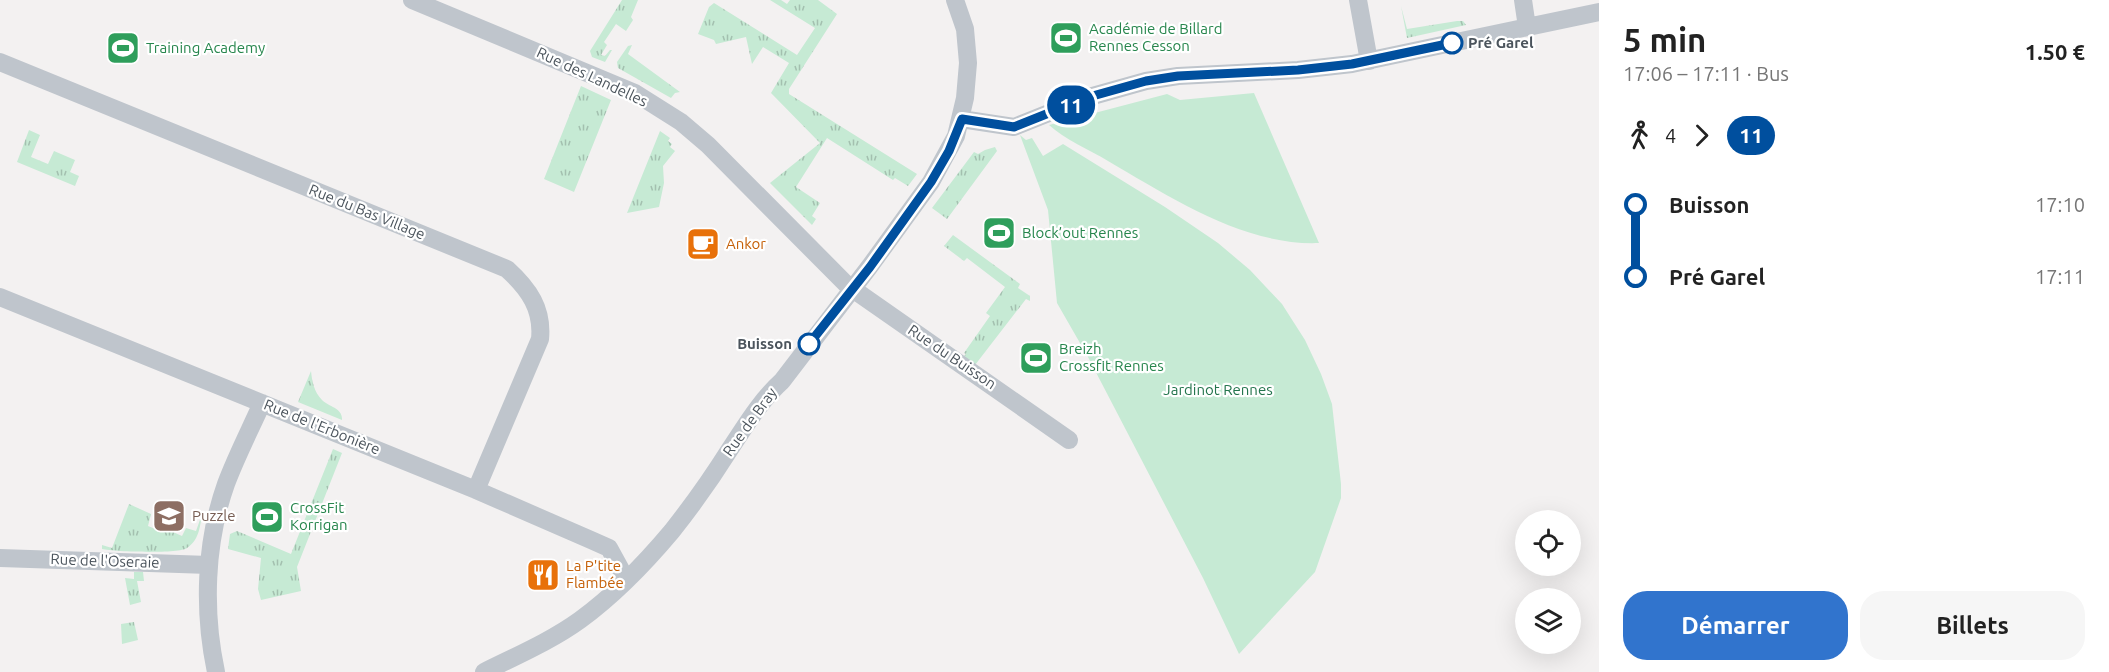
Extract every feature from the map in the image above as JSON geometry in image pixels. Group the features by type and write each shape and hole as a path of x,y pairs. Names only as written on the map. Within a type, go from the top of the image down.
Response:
{"street":[{"name":"Rue des Landelles","path":"412,0 635,93 681,122 708,145 804,243 853,289"},
{"name":"Rue de Bray","path":"484,672 578,621 600,605 672,531 731,449 740,431 853,289 931,182 949,151 962,119 966,89 968,63 964,29 955,0"},
{"path":"1358,0 1369,61"},
{"path":"1523,0 1527,27"},
{"path":"962,119 1014,127 1089,97 1129,85 1164,78 1212,73 1298,70 1369,61 1599,12"},
{"name":"Rue du Bas Village","path":"0,62 507,269 533,298 539,313 540,339 476,490"},
{"name":"Rue du Buisson","path":"853,289 1050,426 1064,446"},
{"name":"Rue de l'Erbonière","path":"0,297 476,490 609,548 626,579"},
{"path":"216,672 209,636 208,606 209,565 215,523 226,484 262,403"},
{"name":"Rue de l'Oseraie","path":"0,558 209,565"}],"green space":[{"path":"622,0 638,0 631,17 633,20 626,31 616,24 604,42 607,45 601,55 605,56 612,50 605,62 592,57 590,51"},
{"path":"770,0 781,0 787,4 790,0 818,0 837,14 789,89 789,94 917,174 908,186 895,178 893,180 827,138 796,187 820,203 812,216 816,219 812,225 770,183 820,143 771,93 789,63 763,47 752,64 746,37 716,44 714,40 698,34 709,7 714,3 797,55 815,28"},
{"path":"1401,6 1407,29 1457,21 1463,21 1466,25 1407,38"},
{"path":"632,45 628,54 680,92 675,93 671,98 618,68 617,62 628,46"},
{"path":"581,86 611,100 574,192 544,179"},
{"path":"1254,93 1319,243 1291,242 1263,237 1209,217 1070,140 1049,125 1167,94 1180,100"},
{"path":"29,130 40,135 31,157 48,164 54,151 75,160 70,172 79,176 75,186 17,162"},
{"path":"660,131 670,138 668,141 672,144 670,147 675,151 663,166 664,183 659,207 627,213"},
{"name":"Jardinot Rennes","path":"1020,135 1026,140 1032,138 1043,156 1063,144 1165,207 1218,243 1250,270 1282,304 1305,340 1321,374 1332,404 1341,498 1315,572 1239,654 1203,578 1088,357 1057,303 1048,210"},
{"path":"995,147 997,151 947,219 932,208 974,152 978,154"},
{"path":"953,235 1020,284 1018,288 1030,296 1030,301 1026,299 975,365 963,357 966,354 964,353 990,316 986,313 1005,287 967,258 964,261 944,246"},
{"path":"311,371 317,394 338,410 342,420 298,402"},
{"path":"333,449 342,453 297,567 301,591 261,600 258,589 261,558 228,549 230,534 237,531 291,554"},
{"path":"129,504 151,514 148,526 158,530 164,528 182,536 186,528 196,531 202,514 200,528 191,545 182,550 132,552 102,549 102,545 112,548"},
{"path":"134,572 143,572 144,581 137,581 141,602 130,605 125,578 134,579"},
{"path":"134,622 138,640 122,644 121,624"}],"bus line":[{"name":"11","path":"809,344 870,267 931,182 949,151 962,119 1004,127 1021,126 1037,117 1089,97 1146,81 1212,73 1298,70 1352,64 1452,43"}],"place":[{"name":"Académie de Billard Rennes Cesson","path":"1066,38"},
{"name":"Pré Garel","path":"1452,43"},
{"name":"Training Academy","path":"123,48"},
{"name":"Block’out Rennes","path":"999,233"},
{"name":"Ankor","path":"703,244"},
{"name":"Buisson","path":"809,344"},
{"name":"Breizh Crossfit Rennes","path":"1036,358"},
{"name":"Puzzle","path":"169,516"},
{"name":"CrossFit Korrigan","path":"267,517"},
{"name":"La P'tite Flambée","path":"543,575"}]}
